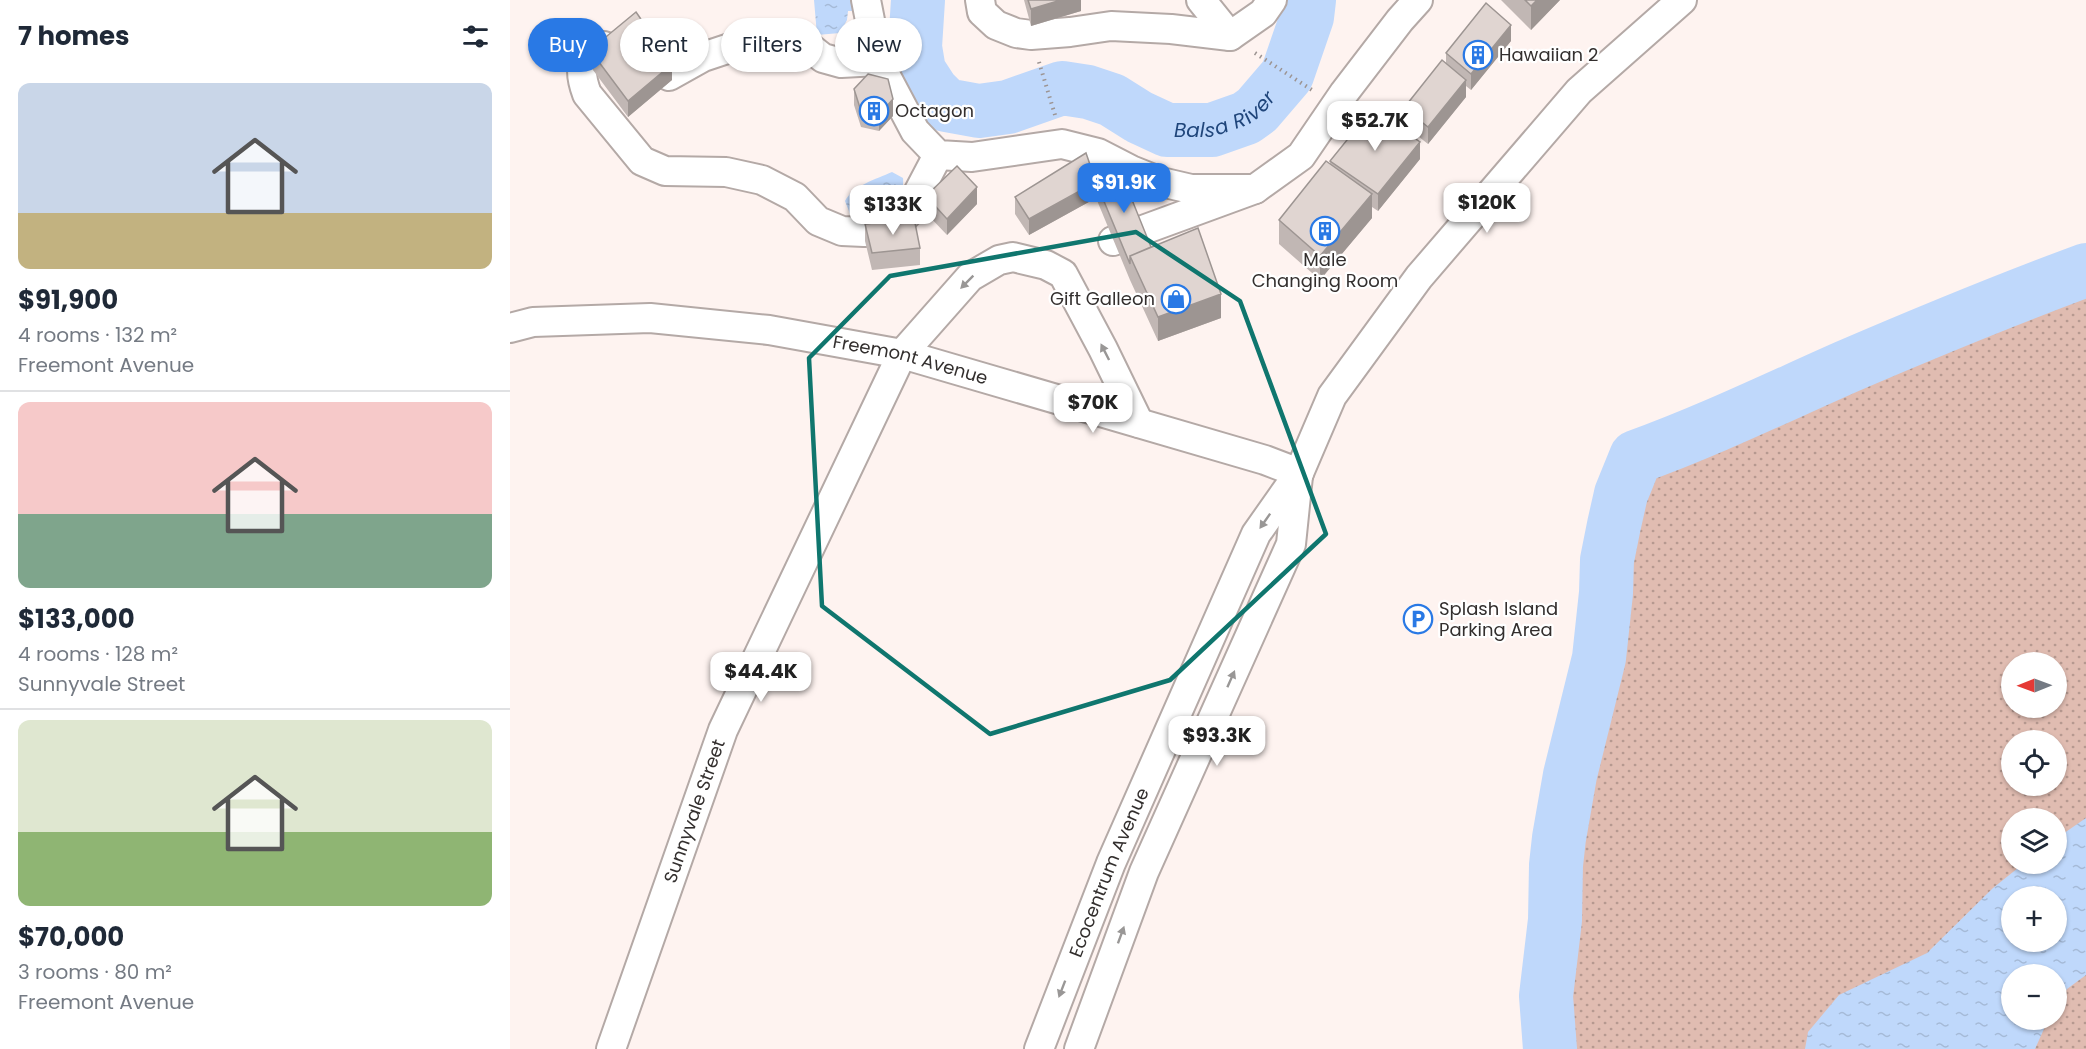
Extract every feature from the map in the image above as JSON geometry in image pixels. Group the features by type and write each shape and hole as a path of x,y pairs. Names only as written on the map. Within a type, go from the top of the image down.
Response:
{"street":[{"path":"866,0 870,18"},
{"path":"980,0 982,12 996,25 1017,33 1032,35 1111,26 1171,29 1230,36 1263,13 1272,0"},
{"path":"1202,0 1230,36"},
{"path":"1113,240 1255,189 1302,156 1336,106 1400,20 1418,0"},
{"name":"Ecocentrum Avenue","path":"1039,1049 1111,863 1256,534 1299,473 1332,396 1419,278 1579,91 1682,0"},
{"path":"669,76 703,57 748,42 783,42 809,47 823,58 835,61"},
{"path":"612,49 604,46 596,48 589,54 581,71 582,81 586,94 642,161 665,171 726,172 762,180 795,197 818,221 842,231 864,232 892,229 907,214 938,154"},
{"path":"884,72 915,131 938,154 972,157 1062,144 1098,153 1161,182 1191,189 1255,189"},
{"name":"Sunnyvale Street","path":"611,1049 723,730 902,354 970,277 999,260 1013,257 1046,265 1063,274 1139,423"},
{"name":"Freemont Avenue","path":"510,328 533,322 650,318 769,330 902,354 1265,460 1299,473"},
{"name":"Ecocentrum Avenue","path":"1079,1049 1144,872 1291,544 1299,473"}],"path":[{"path":"1032,35 1062,144"},
{"path":"1230,36 1336,106"}],"highlighted area":[{"path":"1136,232 1240,301 1326,534 1170,680 990,734 822,606 809,358 890,276"}],"shaded area":[{"path":"2086,270 2086,1049 1550,1049 1546,996 1555,920 1559,838 1570,775 1599,658 1607,560 1614,525 1621,494 1636,457 1995,305"}],"water":[{"path":"814,0 857,0 858,11 848,11 847,18 835,18 835,33 823,34 823,18 816,18"},
{"path":"892,172 903,178 903,185 899,199 890,211 871,221 852,219 845,201 853,191"},
{"path":"2086,818 2086,975 2067,989 2067,964 2001,964 2001,1030 2044,1030 2035,1049 1805,1049 1808,1032 1839,995 1927,953 1993,888 2010,874 2067,874 2067,831"}],"building":[{"path":"1028,0 1061,0 1031,9"},
{"path":"1525,0 1537,0 1531,6"},
{"path":"1486,3 1511,25 1471,74 1446,53"},
{"path":"636,12 640,18 629,18"},
{"path":"620,25 620,72 662,72 628,101 606,72 608,35"},
{"path":"1442,60 1466,80 1428,127 1404,108"},
{"path":"868,74 888,79 893,99 879,115 861,111 854,89"},
{"path":"1372,109 1420,142 1378,194 1330,161"},
{"path":"1086,153 1096,182 1029,219 1015,197"},
{"path":"1326,161 1372,194 1320,256 1279,220"},
{"path":"957,166 977,187 947,219 926,196"},
{"path":"1120,170 1151,247 1130,256 1130,264 1096,182"},
{"path":"914,218 920,248 872,253 865,224"},
{"path":"1198,228 1221,294 1158,317 1130,256"}],"waterway":[{"name":"Balsa River","path":"918,0 915,47 919,71 932,91 946,105 979,111 1008,107 1062,88 1088,92 1112,100 1139,117 1167,130 1212,130 1246,118 1257,110 1287,75 1307,17 1309,0"},
{"path":"1550,1049 1546,996 1555,920 1559,838 1570,775 1599,658 1607,560 1614,525 1621,494 1636,457 1716,425 1935,329 2086,270"}],"place":[{"name":"Hawaiian 2","path":"1478,55"},
{"name":"Octagon","path":"874,111"},
{"name":"Male Changing Room","path":"1325,231"},
{"name":"Gift Galleon","path":"1176,299"},
{"name":"Splash Island Parking Area","path":"1418,619"}]}
